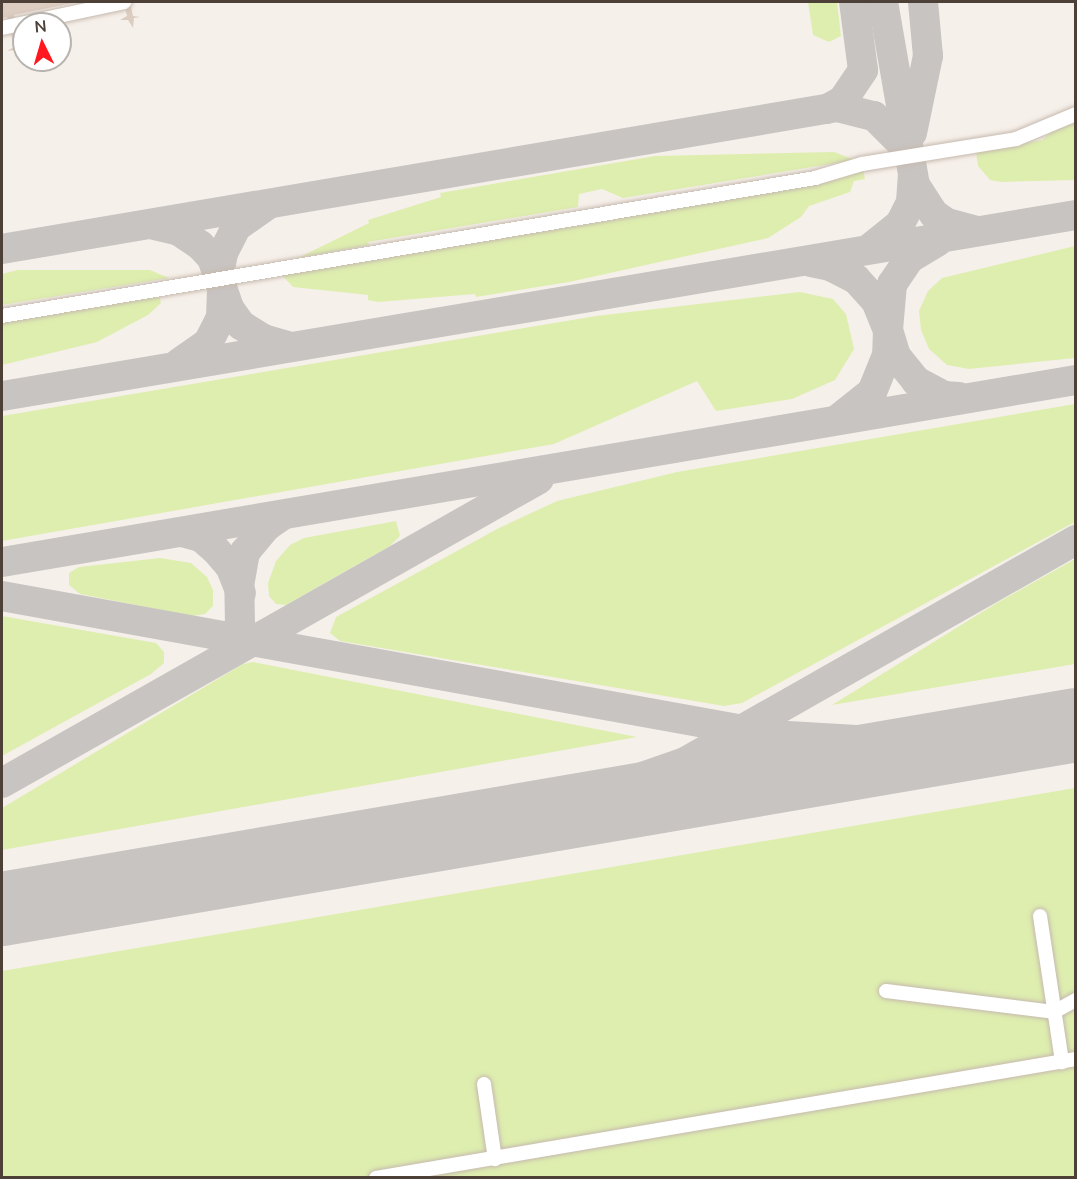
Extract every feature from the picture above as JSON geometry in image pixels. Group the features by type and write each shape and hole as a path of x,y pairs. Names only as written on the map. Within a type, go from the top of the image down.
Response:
{"lane":[{"path":"2,28 124,2"},
{"path":"2,316 815,178 862,164 1016,139 1076,114"},
{"path":"376,1178 1069,1060 1054,1011 1040,916"},
{"path":"886,991 1054,1011 1076,1000"},
{"path":"484,1084 495,1159"}],"green space":[{"path":"808,2 837,2 841,36 829,42 813,35"},
{"path":"1075,121 1075,180 1001,182 990,180 978,166 976,152 1042,140 1052,131"},
{"path":"834,152 855,160 623,198 602,189 579,194 578,207 368,242 369,245 298,258 369,223 368,220 441,197 440,193 655,156"},
{"path":"863,169 865,179 854,181 850,192 809,206 801,217 768,238 569,282 476,297 475,294 378,302 368,300 368,295 293,287 280,273"},
{"path":"1075,246 1075,358 969,369 947,365 929,349 921,330 919,311 928,291 942,278"},
{"path":"18,270 150,270 169,278 2,305 2,274"},
{"path":"158,292 161,303 148,315 97,342 2,365 2,319"},
{"path":"800,292 833,299 846,314 854,349 835,380 792,399 716,411 697,381 554,444 2,541 2,416 596,316"},
{"path":"1075,404 1075,522 742,703 724,706 340,641 330,633 336,617 499,528 557,501 677,472"},
{"path":"396,521 400,536 390,546 286,605 276,604 269,596 268,583 276,561 290,545 304,538"},
{"path":"160,558 191,563 207,577 213,590 213,606 205,614 192,616 80,594 69,585 69,573 79,567"},
{"path":"1075,559 1075,664 832,705 995,604"},
{"path":"2,616 156,643 164,652 164,663 151,674 2,756"},
{"path":"253,662 637,737 2,850 2,808 243,664"},
{"path":"1075,788 1075,1177 2,1177 2,971"}],"building":[{"path":"2,2 73,2 29,12 12,12 12,38 7,17 2,18"},
{"path":"124,2 130,2 133,16 140,17 134,18 133,28 128,20 120,20 127,16"}],"taxiway":[{"path":"827,109 843,100 863,70 854,2"},
{"path":"883,2 915,185 934,214 947,223 976,231"},
{"path":"912,133 928,56 923,2"},
{"path":"2,249 837,107 874,116 908,150"},
{"path":"869,249 900,224 911,202 913,176"},
{"path":"219,274 223,253 236,227 266,206"},
{"path":"2,396 1076,215"},
{"path":"154,225 179,231 200,245 212,258 229,308 241,325 263,339 288,346"},
{"path":"937,242 909,259 892,284 888,330 896,356 916,381 944,396 959,397"},
{"path":"811,262 830,266 856,279 876,301 888,330 887,355 872,392 838,419"},
{"path":"179,363 208,343 221,318 222,287"},
{"path":"2,562 1076,380"},
{"path":"2,783 539,479"},
{"path":"223,654 240,625 239,586 245,552 267,526 283,515"},
{"path":"182,532 201,537 215,549 230,566 241,593"},
{"path":"442,833 541,812 685,762 1076,540"},
{"path":"2,596 771,735 908,743 982,738 1076,725"},
{"path":"2,900 173,879"}],"runway":[{"path":"2,909 1076,725"}]}
